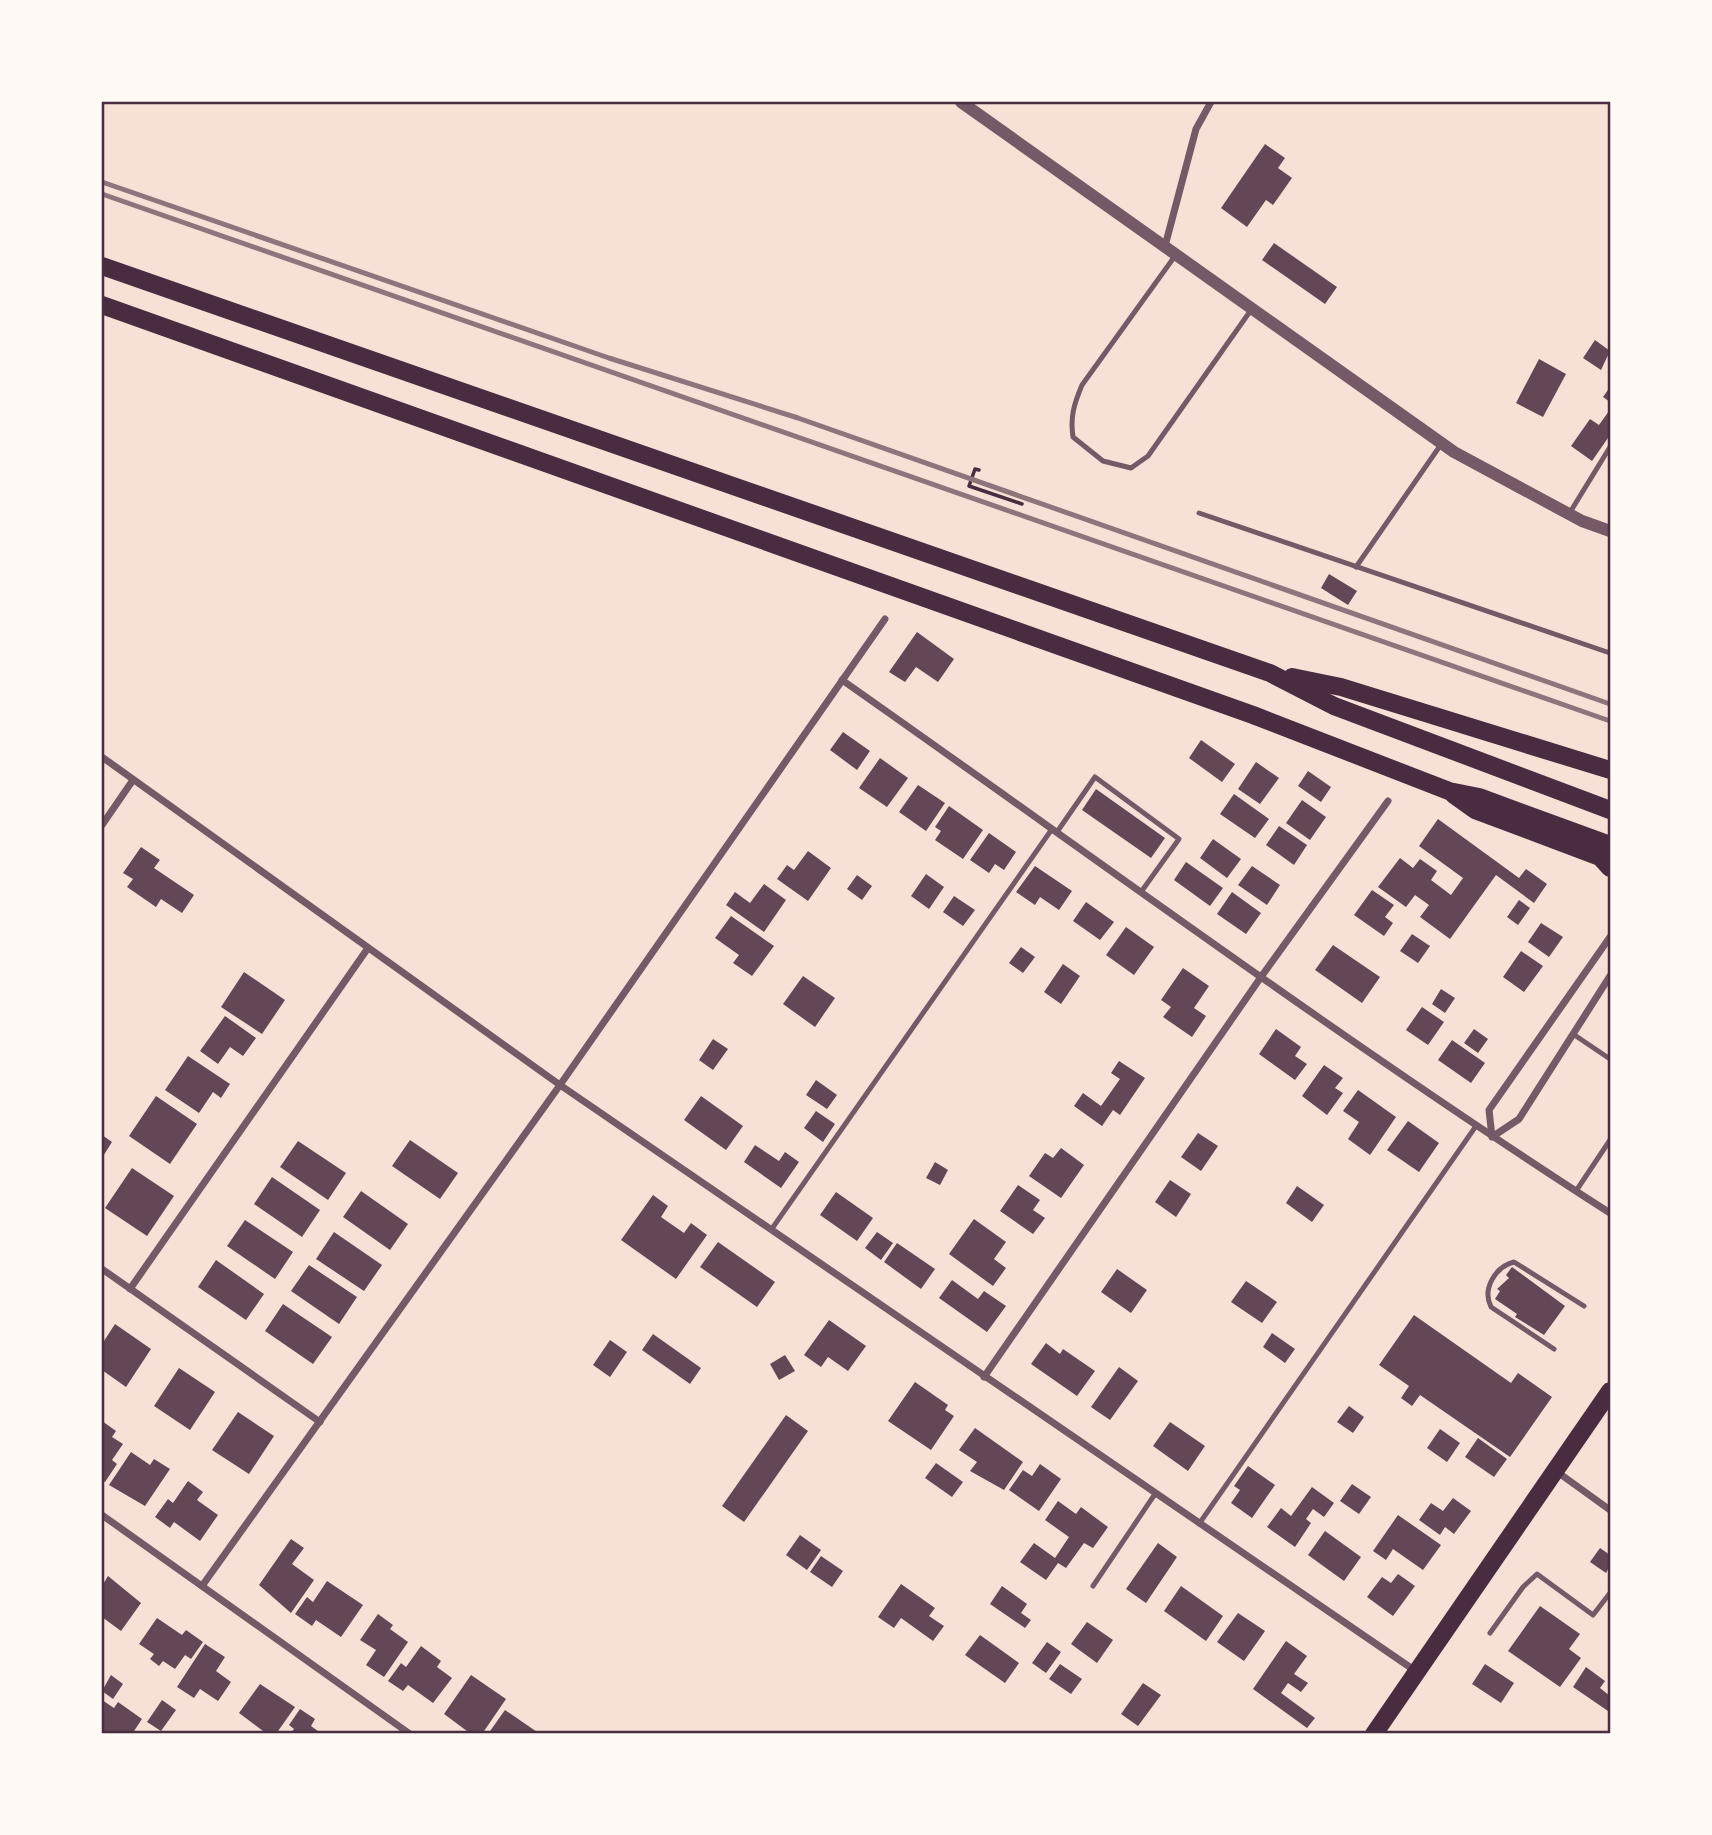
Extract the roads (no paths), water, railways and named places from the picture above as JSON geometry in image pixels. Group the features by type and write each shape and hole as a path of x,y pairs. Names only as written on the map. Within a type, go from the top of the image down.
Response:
{"main road":[{"path":"102,267 1270,673 1341,687 1611,770"},
{"path":"102,305 1253,715 1448,791 1479,797 1611,845"},
{"path":"1270,673 1334,706 1611,810"},
{"path":"1448,791 1475,810 1600,857 1611,868"},
{"path":"1374,1734 1611,1391"}],"street":[{"path":"961,102 1442,443 1569,514 1611,531"},
{"path":"1171,249 1196,129 1211,102"},
{"path":"202,1586 560,1085 885,619"},
{"path":"842,681 1476,1126 1611,1213"},
{"path":"102,757 560,1085 1417,1673"},
{"path":"102,825 133,780"},
{"path":"984,1377 1261,977 1388,801"},
{"path":"1492,1137 1489,1110 1611,937"},
{"path":"130,1289 368,948"},
{"path":"1492,1137 1519,1119 1611,976"},
{"path":"102,1269 320,1422"},
{"path":"1555,1470 1611,1510"},
{"path":"102,1515 410,1734"}],"lane":[{"path":"1171,249 1082,385 1073,405 1070,420 1073,437 1103,461 1131,467 1148,456 1252,308"},
{"path":"1356,567 1442,443"},
{"path":"1569,514 1611,447"},
{"path":"1199,513 1611,653"},
{"path":"771,1230 1055,830 1096,778 1179,839 1141,892"},
{"path":"1573,1034 1611,1059"},
{"path":"1199,1524 1476,1126"},
{"path":"1576,1191 1611,1140"},
{"path":"1554,1349 1491,1307 1487,1300 1489,1285 1503,1266 1514,1262 1584,1306"},
{"path":"1093,1586 1155,1494"},
{"path":"1490,1633 1523,1587 1537,1574 1593,1615 1611,1593"}],"railway":[{"path":"102,182 609,358 798,418 1610,704"},
{"path":"102,194 1610,721"}]}
